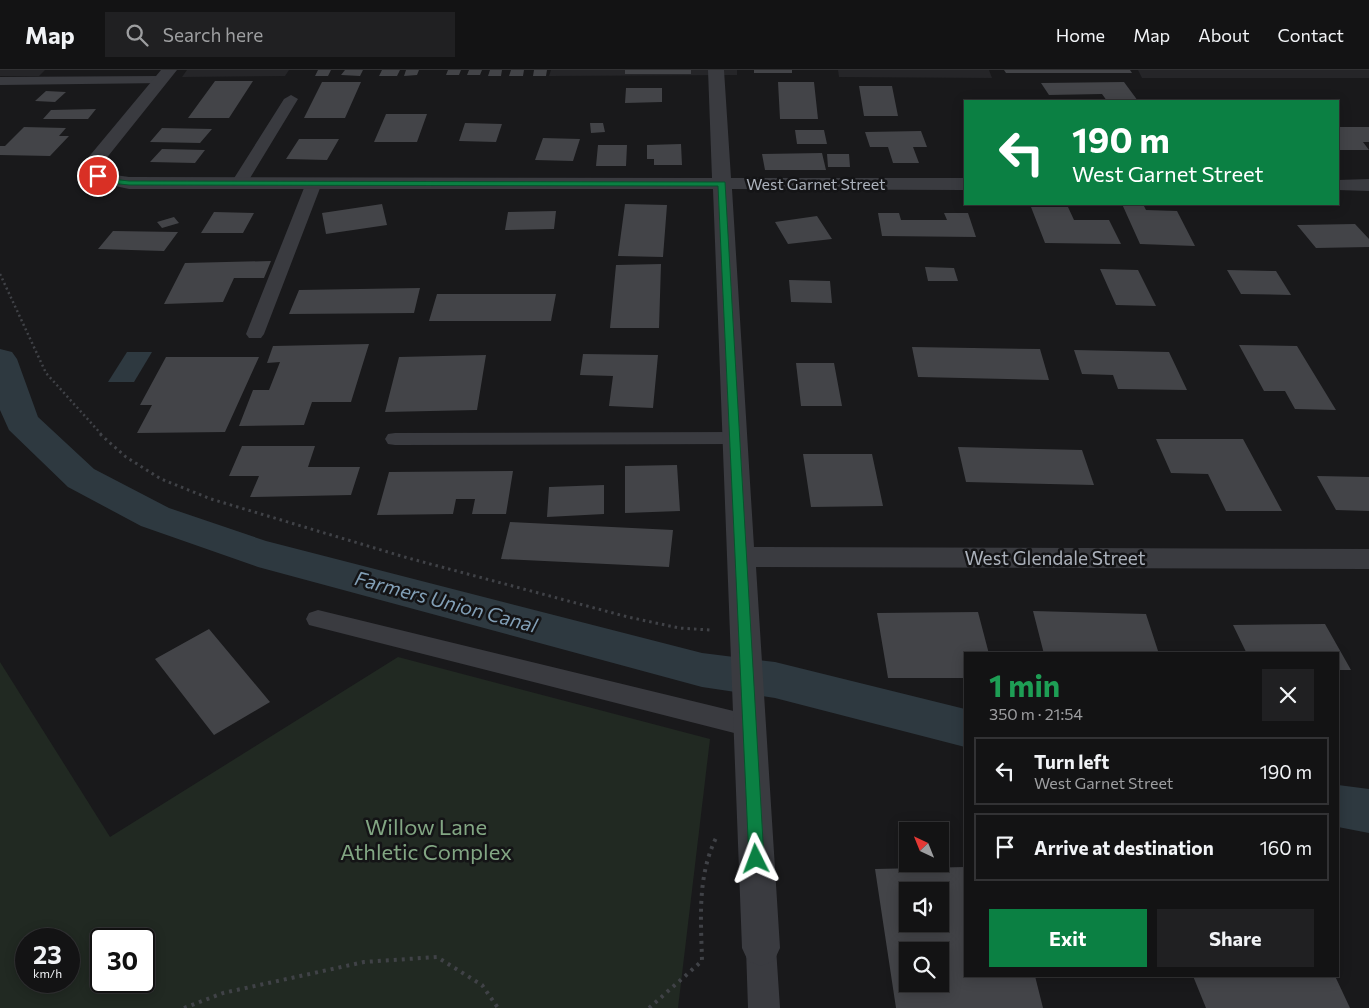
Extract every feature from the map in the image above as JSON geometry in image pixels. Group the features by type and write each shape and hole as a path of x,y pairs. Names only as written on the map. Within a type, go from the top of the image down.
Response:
{"street":[{"path":"716,70 761,948"},
{"name":"West Garnet Street","path":"164,75 96,159 93,167 98,176 110,181 129,183 964,184"},
{"path":"1339,185 1369,185"},
{"name":"West Glendale Street","path":"741,557 1369,559"}],"lane":[{"path":"0,81 164,75"},
{"path":"239,183 291,99"},
{"path":"254,334 314,183"},
{"path":"394,439 735,438"},
{"path":"318,619 749,710"},
{"path":"761,948 764,1008"}],"path":[{"path":"0,274 46,373 58,389 101,435 126,456 161,479 211,499 301,527 628,617 746,644"},
{"path":"649,1008 702,961 702,881 707,854 719,833"},
{"path":"184,1008 223,993 364,962 437,957 482,985 498,1008"}],"shaded area":[{"path":"0,70 45,70 39,76 0,76"},
{"path":"187,70 289,70 285,76 182,77"},
{"path":"551,70 737,70 737,75 549,76"},
{"path":"838,70 989,70 992,78 839,77"},
{"path":"1138,70 1369,70 1369,78 1142,78"},
{"path":"127,352 152,352 134,382 108,382"}],"green space":[{"name":"Willow Lane Athletic Complex","path":"398,657 710,739 678,1008 0,1008 0,662 110,837"}],"building":[{"path":"318,70 331,70 328,76 315,76"},
{"path":"345,70 363,70 360,76 341,75"},
{"path":"382,70 400,70 397,76 379,76"},
{"path":"406,70 419,70 417,75 404,76"},
{"path":"448,70 461,70 459,75 446,75"},
{"path":"469,70 482,70 480,75 467,75"},
{"path":"490,70 502,70 501,76 488,76"},
{"path":"511,70 524,70 523,76 509,76"},
{"path":"534,70 547,70 546,76 533,76"},
{"path":"625,70 691,70 691,74 625,74"},
{"path":"754,70 792,70 792,73 754,73"},
{"path":"1004,70 1130,70 1132,73 1006,73"},
{"path":"215,81 253,81 229,118 188,118"},
{"path":"322,82 361,82 345,118 304,118"},
{"path":"778,82 814,82 818,119 780,119"},
{"path":"1124,82 1137,100 1106,100 1102,94 1049,95 1041,83"},
{"path":"859,86 892,86 898,116 864,116"},
{"path":"626,88 662,88 662,102 625,103"},
{"path":"46,91 66,92 55,102 35,101"},
{"path":"96,109 88,119 43,119 51,110"},
{"path":"386,114 427,114 417,142 374,142"},
{"path":"465,123 502,124 496,142 459,141"},
{"path":"590,123 603,123 605,132 591,133"},
{"path":"24,127 66,128 59,136 69,136 50,156 0,155 0,146 5,146"},
{"path":"1339,127 1369,127 1369,142 1363,142 1369,150 1339,150"},
{"path":"162,128 212,129 200,143 150,142"},
{"path":"795,130 824,130 827,144 797,144"},
{"path":"921,131 927,147 913,147 919,163 893,163 888,147 870,147 865,132"},
{"path":"543,138 580,139 573,161 535,160"},
{"path":"299,139 339,139 327,160 286,159"},
{"path":"681,144 682,165 654,165 654,159 647,159 647,145"},
{"path":"598,145 627,145 626,166 596,166"},
{"path":"162,149 205,150 195,163 150,162"},
{"path":"822,153 826,170 765,170 762,154"},
{"path":"827,154 849,154 850,167 828,167"},
{"path":"382,204 387,225 326,234 322,213"},
{"path":"625,204 667,205 663,257 618,256"},
{"path":"1122,205 1144,205 1146,210 1177,211 1195,246 1140,244"},
{"path":"1031,207 1068,207 1074,220 1109,220 1121,244 1045,243"},
{"path":"556,211 554,229 505,230 508,212"},
{"path":"214,212 254,213 243,233 201,233"},
{"path":"878,213 899,213 901,220 947,220 944,213 968,213 976,237 882,236"},
{"path":"817,216 832,239 788,244 775,222"},
{"path":"174,217 179,223 162,228 157,222"},
{"path":"1355,224 1369,239 1369,247 1316,248 1297,225"},
{"path":"113,231 178,232 164,251 98,249"},
{"path":"271,261 264,278 234,278 223,302 164,304 185,263"},
{"path":"661,264 659,328 610,328 616,265"},
{"path":"925,267 954,268 958,281 928,281"},
{"path":"1100,269 1138,270 1156,306 1116,305"},
{"path":"1227,270 1276,271 1291,295 1241,294"},
{"path":"789,280 830,281 832,303 791,302"},
{"path":"420,288 414,313 289,314 299,290"},
{"path":"437,294 556,294 551,321 429,321"},
{"path":"369,344 351,402 312,402 304,425 239,426 253,390 269,390 280,362 267,363 273,346"},
{"path":"1239,345 1297,346 1336,410 1295,409 1285,391 1264,391"},
{"path":"912,347 1040,349 1049,380 918,377"},
{"path":"1074,350 1169,352 1187,390 1118,389 1113,375 1082,374"},
{"path":"583,354 658,355 653,408 609,406 613,376 580,375"},
{"path":"486,355 477,410 385,412 399,357"},
{"path":"166,357 259,357 225,432 137,433 152,405 140,405"},
{"path":"796,363 834,363 842,406 801,406"},
{"path":"1156,439 1243,439 1282,511 1226,511 1208,474 1171,473"},
{"path":"242,446 315,446 308,467 360,467 351,495 250,497 259,476 229,476"},
{"path":"958,447 1082,450 1094,485 966,482"},
{"path":"803,454 872,454 883,506 811,507"},
{"path":"677,465 680,511 625,513 625,466"},
{"path":"513,471 506,514 472,514 475,499 456,499 453,514 377,515 389,472"},
{"path":"1317,476 1369,477 1369,511 1336,510"},
{"path":"604,485 604,514 547,517 549,487"},
{"path":"510,522 673,530 669,567 501,559"},
{"path":"1033,611 1146,614 1158,652 1043,652"},
{"path":"978,612 988,652 964,652 964,678 888,678 877,613"},
{"path":"1325,624 1351,670 1339,670 1339,652 1246,652 1233,625"},
{"path":"209,629 270,702 214,735 155,659"},
{"path":"949,867 964,867 964,977 1035,977 1043,1008 896,1008 875,869 899,868 899,872 949,872"},
{"path":"1193,977 1335,977 1350,1008 1206,1008"}],"waterway":[{"name":"Farmers Union Canal","path":"0,359 22,422 81,478 155,517 258,553 702,670 775,680 964,728"},
{"name":"Farmers Union Canal","path":"1339,806 1369,811"}],"route":[{"path":"98,176 110,181 129,183 722,184 756,859"}]}
